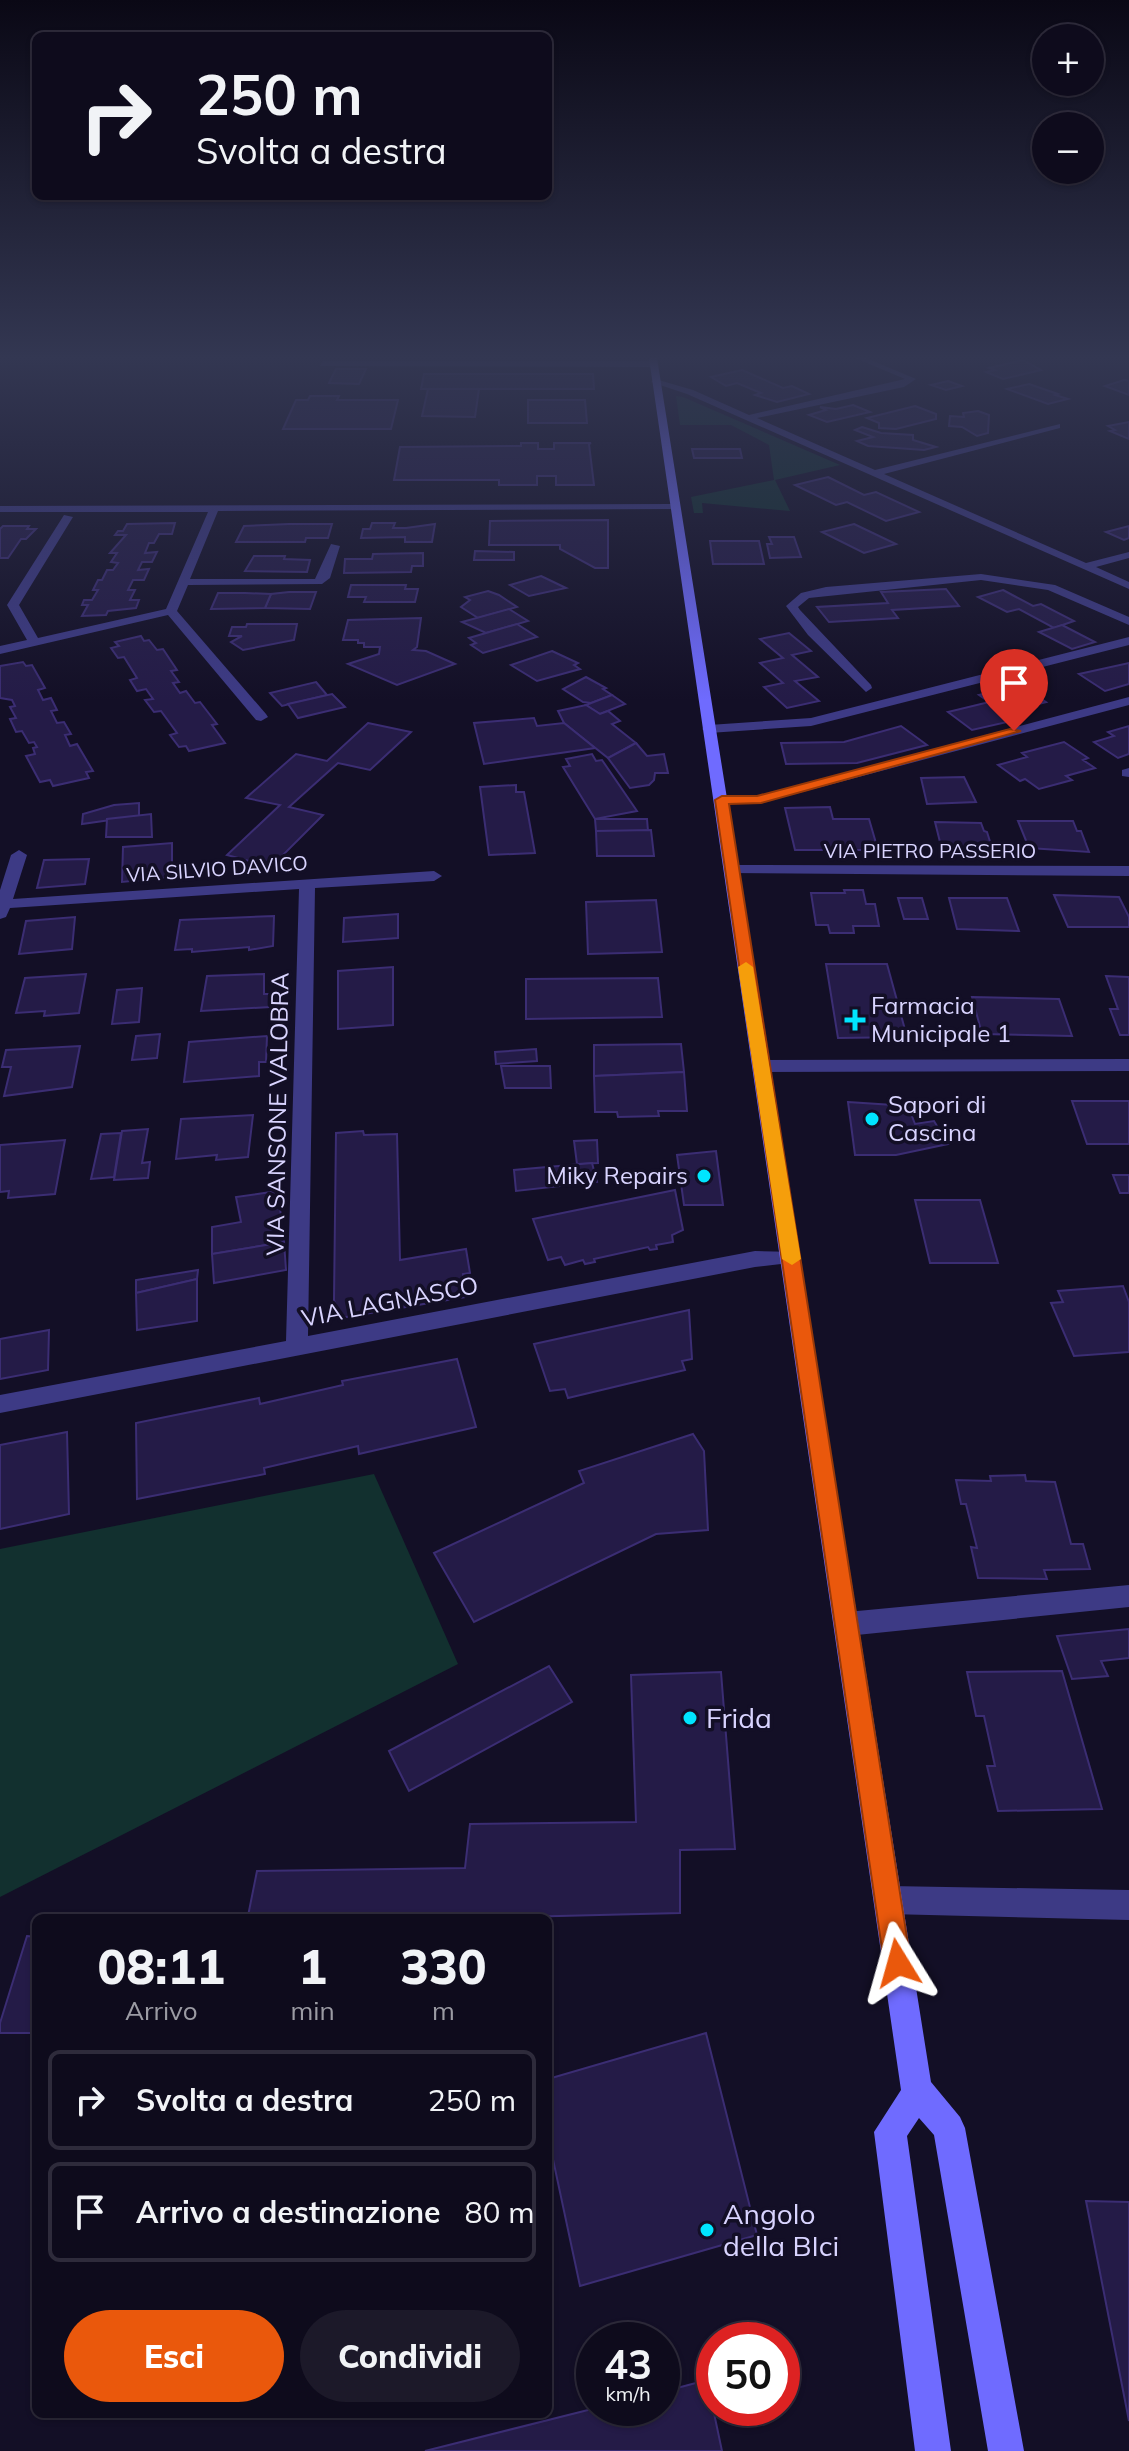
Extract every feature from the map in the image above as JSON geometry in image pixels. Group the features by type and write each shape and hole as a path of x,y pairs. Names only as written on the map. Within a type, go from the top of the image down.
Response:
{"main road":[{"path":"669,472 722,800 917,2094 949,2128 1006,2451"},
{"path":"917,2094 890,2132 933,2451"}],"street":[{"path":"868,472 1129,586"},
{"path":"872,474 878,472"},
{"path":"0,509 674,507"},
{"path":"171,611 214,509"},
{"path":"35,643 13,605 68,517"},
{"path":"181,582 318,582 324,578 335,546"},
{"path":"1083,567 1129,555"},
{"path":"866,688 817,634 793,614 792,606 797,600 826,590 981,577 1051,587 1129,621"},
{"path":"0,650 171,611"},
{"path":"171,611 261,717"},
{"path":"709,729 811,722 1129,641"},
{"path":"722,800 757,800 1129,701"},
{"path":"1,909 19,855"},
{"name":"VIA PIETRO PASSERIO","path":"732,870 1129,871"},
{"name":"VIA SILVIO DAVICO","path":"1,909 307,883 434,876"},
{"name":"VIA SANSONE VALOBRA","path":"297,1346 307,883"},
{"path":"761,1066 1129,1065"},
{"name":"VIA LAGNASCO","path":"0,1404 755,1259 791,1257"},
{"path":"847,1624 1129,1596"},
{"path":"889,1900 1129,1905"}],"green space":[{"path":"773,472 808,472 775,480 790,511 702,503 703,513 694,513 691,497 774,480"},
{"path":"374,1474 458,1664 0,1897 0,1549"}],"building":[{"path":"395,472 592,472 594,485 556,485 556,476 537,476 537,485 499,485 499,480 394,480"},
{"path":"828,477 864,495 876,492 919,512 886,521 847,502 836,505 795,485"},
{"path":"608,520 608,568 595,568 560,549 560,545 489,545 490,521"},
{"path":"175,523 172,534 159,534 154,543 149,543 145,553 157,552 152,562 142,562 138,570 149,569 144,580 133,580 128,590 135,590 130,600 139,600 136,608 108,611 106,615 82,616 88,605 82,605 84,600 92,600 98,590 93,590 98,580 102,580 107,570 113,570 118,563 111,562 117,553 110,553 126,535 115,535 118,531 123,531 127,524"},
{"path":"372,523 395,523 393,528 435,524 432,542 405,542 405,537 361,538 363,529 370,529"},
{"path":"332,524 328,538 306,538 305,542 236,542 244,526"},
{"path":"854,524 896,544 864,553 822,532"},
{"path":"3,526 36,529 26,539 21,539 8,558 0,558 0,529"},
{"path":"1129,526 1129,538 1124,540 1106,532"},
{"path":"769,537 794,537 801,557 770,558 767,544 772,544"},
{"path":"710,541 759,541 764,564 713,564"},
{"path":"475,551 514,552 514,560 474,560"},
{"path":"423,553 423,566 412,566 411,572 344,573 345,559 372,559 373,554"},
{"path":"254,556 310,560 307,572 245,571"},
{"path":"541,576 566,588 529,596 510,585"},
{"path":"351,585 406,585 405,589 418,589 415,602 364,602 366,597 348,597"},
{"path":"946,589 959,606 892,610 898,618 829,622 817,607 888,603 881,592"},
{"path":"1003,590 1033,606 1041,604 1074,621 1054,628 1019,609 1007,612 978,597"},
{"path":"488,591 517,607 478,618 461,607 470,600 465,597"},
{"path":"316,592 310,609 265,608 271,594"},
{"path":"218,593 271,594 265,608 211,609"},
{"path":"509,609 528,621 486,633 462,622"},
{"path":"421,618 417,647 413,650 426,651 455,664 397,685 348,664 379,654 380,647 364,647 364,643 358,643 358,640 343,640 348,620"},
{"path":"247,624 297,624 294,640 243,650 231,642 242,636 229,636 232,627 246,627"},
{"path":"517,624 537,637 483,653 471,645 476,643 469,638"},
{"path":"1062,625 1095,642 1072,649 1039,632"},
{"path":"789,633 811,651 792,655 818,677 795,681 819,701 787,708 764,687 783,683 760,663 783,658 760,639"},
{"path":"141,636 157,650 163,649 177,670 171,671 179,682 173,683 180,693 186,691 195,703 200,702 217,724 212,725 225,743 189,751 186,746 179,747 170,735 177,733 161,711 154,712 145,700 153,699 146,689 137,691 130,680 137,678 124,657 118,658 111,648 119,646 115,642"},
{"path":"552,651 578,663 574,665 580,669 537,681 511,665"},
{"path":"23,662 26,666 32,665 45,688 38,690 43,700 51,698 57,710 51,711 57,723 64,722 71,734 65,735 70,746 77,744 93,771 86,772 89,778 53,786 50,780 40,782 26,756 35,754 33,748 37,747 34,742 29,743 22,731 16,732 10,719 16,718 10,707 15,706 12,700 0,698 0,666"},
{"path":"1129,663 1129,684 1105,691 1079,674"},
{"path":"586,677 612,695 591,703 583,702 563,689"},
{"path":"316,682 327,695 282,706 270,693"},
{"path":"1020,685 1046,702 1005,713 979,695"},
{"path":"332,694 345,707 298,718 288,704"},
{"path":"612,695 625,704 600,714 586,705"},
{"path":"989,702 1016,720 972,730 948,712"},
{"path":"586,705 600,714 608,711 620,721 612,724 636,743 608,758 564,723 558,711"},
{"path":"534,718 537,726 564,723 595,748 484,764 474,723"},
{"path":"368,723 411,732 370,770 338,763 289,807 323,815 271,867 227,855 280,805 246,798 296,754 327,761"},
{"path":"901,726 927,745 857,763 786,764 781,743 844,742"},
{"path":"1129,726 1129,754 1118,758 1094,742 1114,736 1108,732"},
{"path":"1064,742 1088,758 1083,760 1095,768 1066,776 1072,780 1039,789 1025,779 1020,781 998,765 1027,757 1022,753"},
{"path":"636,743 647,756 664,754 668,773 655,773 649,785 630,788 608,758"},
{"path":"592,754 596,761 602,760 637,811 595,819 563,767 570,766 566,759"},
{"path":"964,777 976,802 927,804 921,778"},
{"path":"516,785 516,792 524,792 535,853 489,855 480,787"},
{"path":"139,803 139,816 82,824 83,814 114,805"},
{"path":"830,807 833,819 869,819 878,850 795,850 785,808"},
{"path":"151,814 152,837 106,837 107,819"},
{"path":"595,819 647,819 648,831 596,831"},
{"path":"1018,821 1073,821 1077,831 1081,831 1089,852 1029,848"},
{"path":"935,822 981,823 993,851 942,850"},
{"path":"651,830 654,856 597,856 596,831"},
{"path":"172,843 172,877 122,882 123,847"},
{"path":"89,859 85,884 37,888 44,860"},
{"path":"844,890 863,890 866,904 875,904 879,926 853,926 854,933 830,933 828,925 816,925 811,893 845,893"},
{"path":"1054,895 1119,897 1129,917 1129,927 1068,927"},
{"path":"898,898 922,898 928,919 904,919"},
{"path":"949,898 1007,898 1019,931 957,929"},
{"path":"656,900 662,952 588,954 586,902"},
{"path":"398,914 398,938 343,942 344,918"},
{"path":"274,916 273,946 249,950 249,947 192,952 192,949 175,950 180,920"},
{"path":"75,917 72,949 19,954 26,921"},
{"path":"826,964 887,964 907,1037 838,1038"},
{"path":"393,967 393,1025 338,1029 338,971"},
{"path":"86,974 79,1013 44,1016 45,1011 16,1013 25,978"},
{"path":"264,974 264,994 272,994 270,1007 201,1011 207,976"},
{"path":"1106,976 1129,977 1129,1035 1120,1035 1110,1009 1118,1009"},
{"path":"658,978 662,1017 526,1019 526,979"},
{"path":"142,988 139,1022 112,1024 117,990"},
{"path":"972,997 1059,999 1072,1036 982,1034"},
{"path":"160,1034 157,1058 132,1060 136,1036"},
{"path":"267,1036 266,1062 259,1062 259,1076 184,1082 189,1042"},
{"path":"681,1044 684,1072 594,1076 594,1045"},
{"path":"80,1046 72,1087 4,1096 11,1067 2,1067 6,1050"},
{"path":"536,1049 537,1061 496,1064 495,1052"},
{"path":"501,1066 550,1066 551,1088 505,1088"},
{"path":"684,1072 687,1111 658,1111 659,1116 618,1117 617,1112 595,1112 594,1076"},
{"path":"1072,1101 1129,1101 1129,1144 1087,1144"},
{"path":"848,1102 908,1106 915,1124 934,1121 948,1144 896,1155 855,1155"},
{"path":"253,1115 248,1157 216,1160 217,1155 176,1159 181,1119"},
{"path":"148,1129 142,1163 150,1162 148,1178 114,1180 122,1131"},
{"path":"363,1131 364,1135 397,1134 400,1260 466,1249 470,1273 463,1274 466,1297 340,1318 334,1300 336,1133"},
{"path":"121,1133 114,1177 91,1179 101,1134"},
{"path":"65,1140 55,1194 8,1198 9,1191 0,1192 0,1145"},
{"path":"597,1140 598,1163 577,1164 574,1141"},
{"path":"716,1151 723,1205 684,1205 677,1155"},
{"path":"592,1163 597,1182 516,1191 514,1170"},
{"path":"1113,1175 1129,1175 1129,1193 1120,1193"},
{"path":"675,1190 683,1230 672,1235 673,1242 656,1245 657,1249 650,1250 648,1247 594,1259 595,1262 585,1264 583,1260 565,1265 561,1257 548,1260 533,1219"},
{"path":"278,1191 284,1242 212,1254 212,1227 241,1222 236,1197"},
{"path":"915,1200 980,1200 998,1263 930,1263"},
{"path":"284,1242 286,1270 214,1283 212,1254"},
{"path":"198,1270 197,1279 136,1293 136,1280"},
{"path":"197,1279 197,1321 137,1330 136,1293"},
{"path":"1123,1286 1129,1302 1129,1352 1074,1356 1051,1303 1063,1302 1058,1291"},
{"path":"689,1310 692,1359 682,1361 685,1370 568,1398 565,1389 550,1391 534,1344"},
{"path":"49,1330 48,1370 0,1379 0,1339"},
{"path":"457,1359 476,1427 359,1454 358,1446 264,1468 265,1474 137,1499 136,1423 259,1398 260,1404 343,1385 342,1381"},
{"path":"67,1432 69,1514 0,1529 0,1445"},
{"path":"693,1434 704,1451 708,1530 656,1534 474,1622 434,1553 584,1483 579,1471"},
{"path":"1025,1475 1026,1481 1055,1482 1071,1544 1083,1544 1090,1569 1044,1570 1047,1579 978,1578 971,1547 977,1548 966,1504 961,1504 956,1480 991,1481 990,1476"},
{"path":"1129,1629 1129,1658 1101,1661 1108,1676 1072,1679 1057,1636"},
{"path":"549,1666 572,1702 409,1791 389,1751"},
{"path":"1062,1671 1102,1809 998,1811 987,1766 995,1766 984,1716 976,1716 967,1672"},
{"path":"721,1672 735,1849 680,1850 680,1913 552,1916 248,1914 257,1871 465,1868 470,1824 636,1822 631,1675"},
{"path":"27,1936 32,1937 32,2033 0,2033 0,2023"},
{"path":"706,2033 757,2235 580,2286 552,2155 552,2078"},
{"path":"1086,2201 1129,2202 1129,2421"},
{"path":"696,2383 696,2426 717,2426 722,2451 425,2451 576,2413 576,2426 680,2426 680,2387"}],"slow traffic":[{"path":"746,967 792,1259"}],"place":[{"name":"Farmacia Municipale 1","path":"855,1020"},
{"name":"Sapori di Cascina","path":"872,1119"},
{"name":"Miky Repairs","path":"704,1176"},
{"name":"Frida","path":"690,1718"},
{"name":"Angolo della BIci","path":"707,2230"}],"route":[{"path":"898,1963 722,800 757,800 1014,731"}]}
